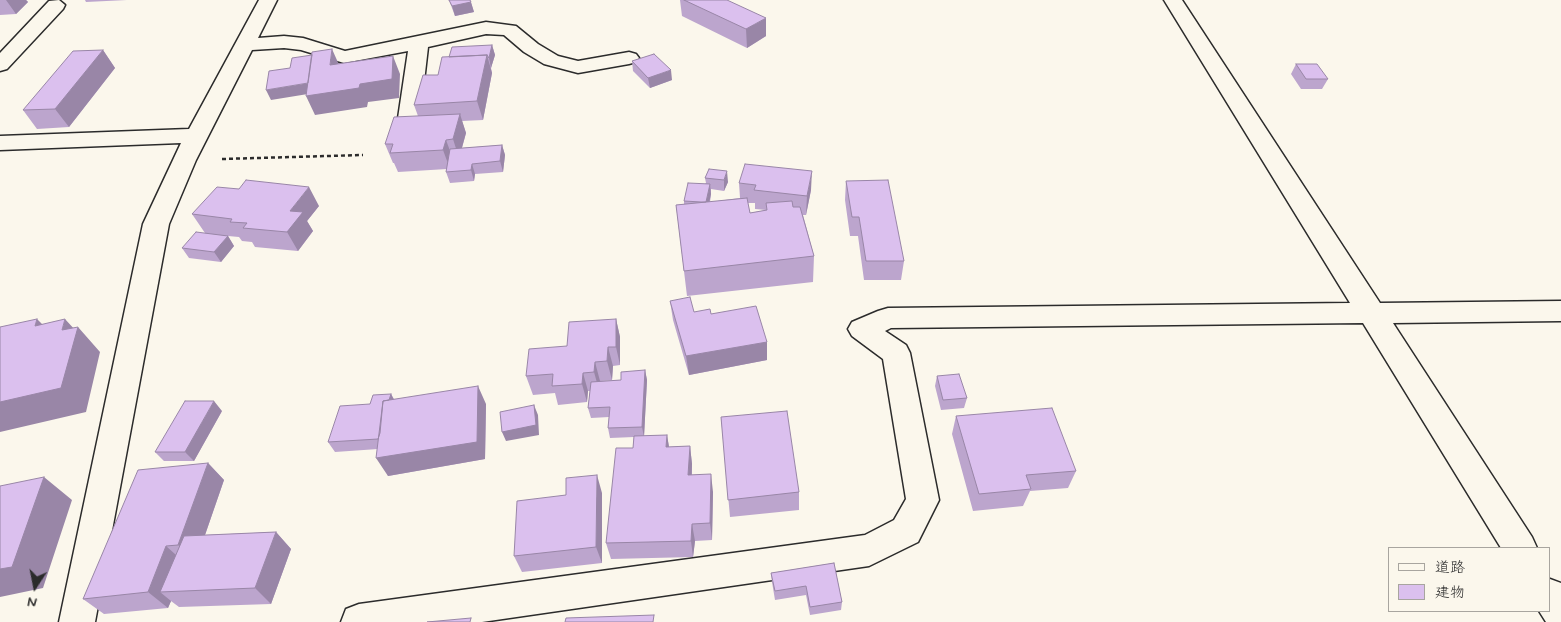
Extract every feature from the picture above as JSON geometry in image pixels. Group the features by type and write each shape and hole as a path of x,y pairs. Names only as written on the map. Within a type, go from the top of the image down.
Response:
{"street":[{"path":"77,622 156,224 196,136 268,0"},
{"path":"1173,0 1519,547"},
{"path":"0,64 56,5"},
{"path":"244,45 284,42 303,44 344,57 486,28 509,30 531,48 551,60 578,66 629,58"},
{"path":"408,125 419,43"},
{"path":"0,142 196,136"},
{"path":"359,622 869,550 906,531 923,500 896,353 862,328 888,318 1372,315 1561,311"},
{"path":"1551,598 1561,614"}],"path":[{"path":"184,160 363,155"}],"building":[{"path":"449,0 470,0 471,2 452,6"},
{"path":"684,0 727,0 766,18 746,29"},
{"path":"492,45 489,58 487,55 449,57 452,47"},
{"path":"332,49 330,65 393,56 392,79 360,84 359,88 306,96 312,52"},
{"path":"103,50 55,109 23,110 73,51"},
{"path":"654,54 671,70 648,78 632,61"},
{"path":"312,55 308,83 266,90 269,71 290,68 292,58"},
{"path":"487,55 477,101 414,105 423,75 438,75 442,57"},
{"path":"1296,64 1317,64 1328,79 1306,79"},
{"path":"460,114 453,139 446,140 443,150 390,153 393,144 385,144 394,117"},
{"path":"502,145 500,161 472,164 471,170 446,172 450,149"},
{"path":"745,164 812,171 807,196 754,190 756,185 739,183"},
{"path":"709,169 727,171 724,180 705,178"},
{"path":"246,180 309,187 290,211 303,212 287,232 243,228 247,223 230,222 232,219 192,214 217,187 239,189"},
{"path":"888,180 904,261 866,261 859,217 852,217 846,181"},
{"path":"688,183 710,184 706,202 684,201"},
{"path":"747,198 750,213 767,210 766,203 792,201 793,207 800,207 814,256 684,271 676,205"},
{"path":"196,232 228,236 214,252 182,248"},
{"path":"690,297 694,312 710,309 711,314 756,306 767,342 686,356 670,301"},
{"path":"37,319 35,326 65,319 62,330 78,327 61,388 0,402 0,327"},
{"path":"616,319 616,347 608,347 607,361 595,362 594,372 583,373 582,384 552,386 553,374 526,376 529,349 567,346 569,322"},
{"path":"645,370 642,427 608,428 610,407 588,408 591,382 621,380 621,372"},
{"path":"959,374 967,398 943,400 937,376"},
{"path":"478,386 477,442 376,458 383,401"},
{"path":"391,394 389,400 383,401 378,439 328,442 340,406 370,404 373,395"},
{"path":"185,401 214,401 185,452 155,452"},
{"path":"534,405 536,425 502,432 500,412"},
{"path":"1052,408 1076,471 1026,475 1031,489 979,494 956,416"},
{"path":"787,411 799,492 728,500 721,417"},
{"path":"667,435 666,447 690,446 688,475 711,474 710,523 692,524 691,541 606,543 616,448 633,448 634,436"},
{"path":"208,463 178,545 166,546 148,592 83,599 138,470"},
{"path":"597,475 596,547 514,556 517,501 566,495 566,478"},
{"path":"44,477 12,567 0,569 0,486"},
{"path":"276,532 255,588 160,592 184,536"},
{"path":"834,563 842,602 810,607 806,586 775,591 771,573"},
{"path":"654,615 653,622 565,622 566,618"},
{"path":"471,618 470,622 427,622"}]}
